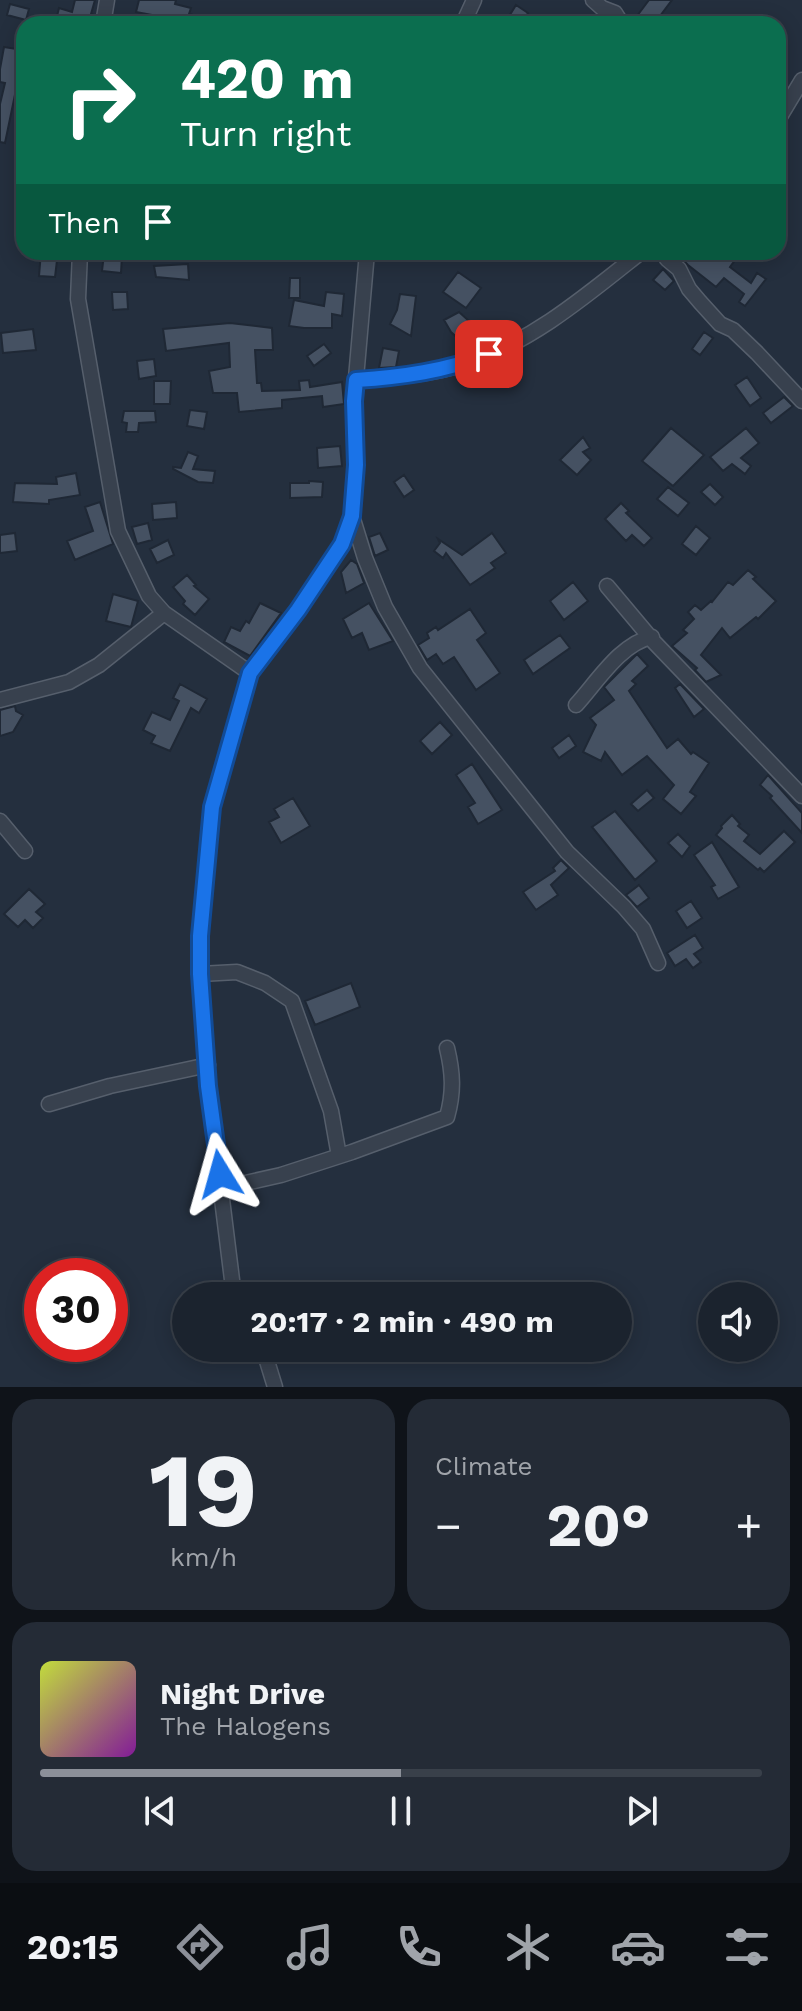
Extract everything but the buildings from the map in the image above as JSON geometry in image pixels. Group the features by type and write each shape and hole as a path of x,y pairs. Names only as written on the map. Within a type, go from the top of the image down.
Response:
{"street":[{"path":"593,0 617,16"},
{"path":"786,107 802,80"},
{"path":"80,260 78,299 118,531 149,596 164,613 250,673"},
{"path":"232,1282 208,1086 200,974 200,936 212,807 250,673 298,610 342,544 352,516 356,465 354,401 366,260"},
{"path":"356,380 410,376 464,364 489,354 552,320 631,260"},
{"path":"668,260 679,269 689,289 720,324 733,330 802,401"},
{"path":"352,516 385,607 420,668 567,852 643,929 658,963"},
{"path":"607,586 802,796"},
{"path":"0,700 69,682 110,657 164,613"},
{"path":"576,705 633,645 652,637"},
{"path":"0,821 25,851"},
{"path":"200,974 237,972 265,983 292,1001 331,1111 339,1156"},
{"path":"232,1186 281,1175 447,1117 452,1099 453,1075 447,1048"},
{"path":"49,1104 110,1086 208,1065"},
{"path":"267,1362 275,1387"}],"route":[{"path":"220,1174 208,1086 200,936 212,807 250,673 298,610 342,544 352,516 356,465 356,380 410,376 464,364 489,354"}]}
